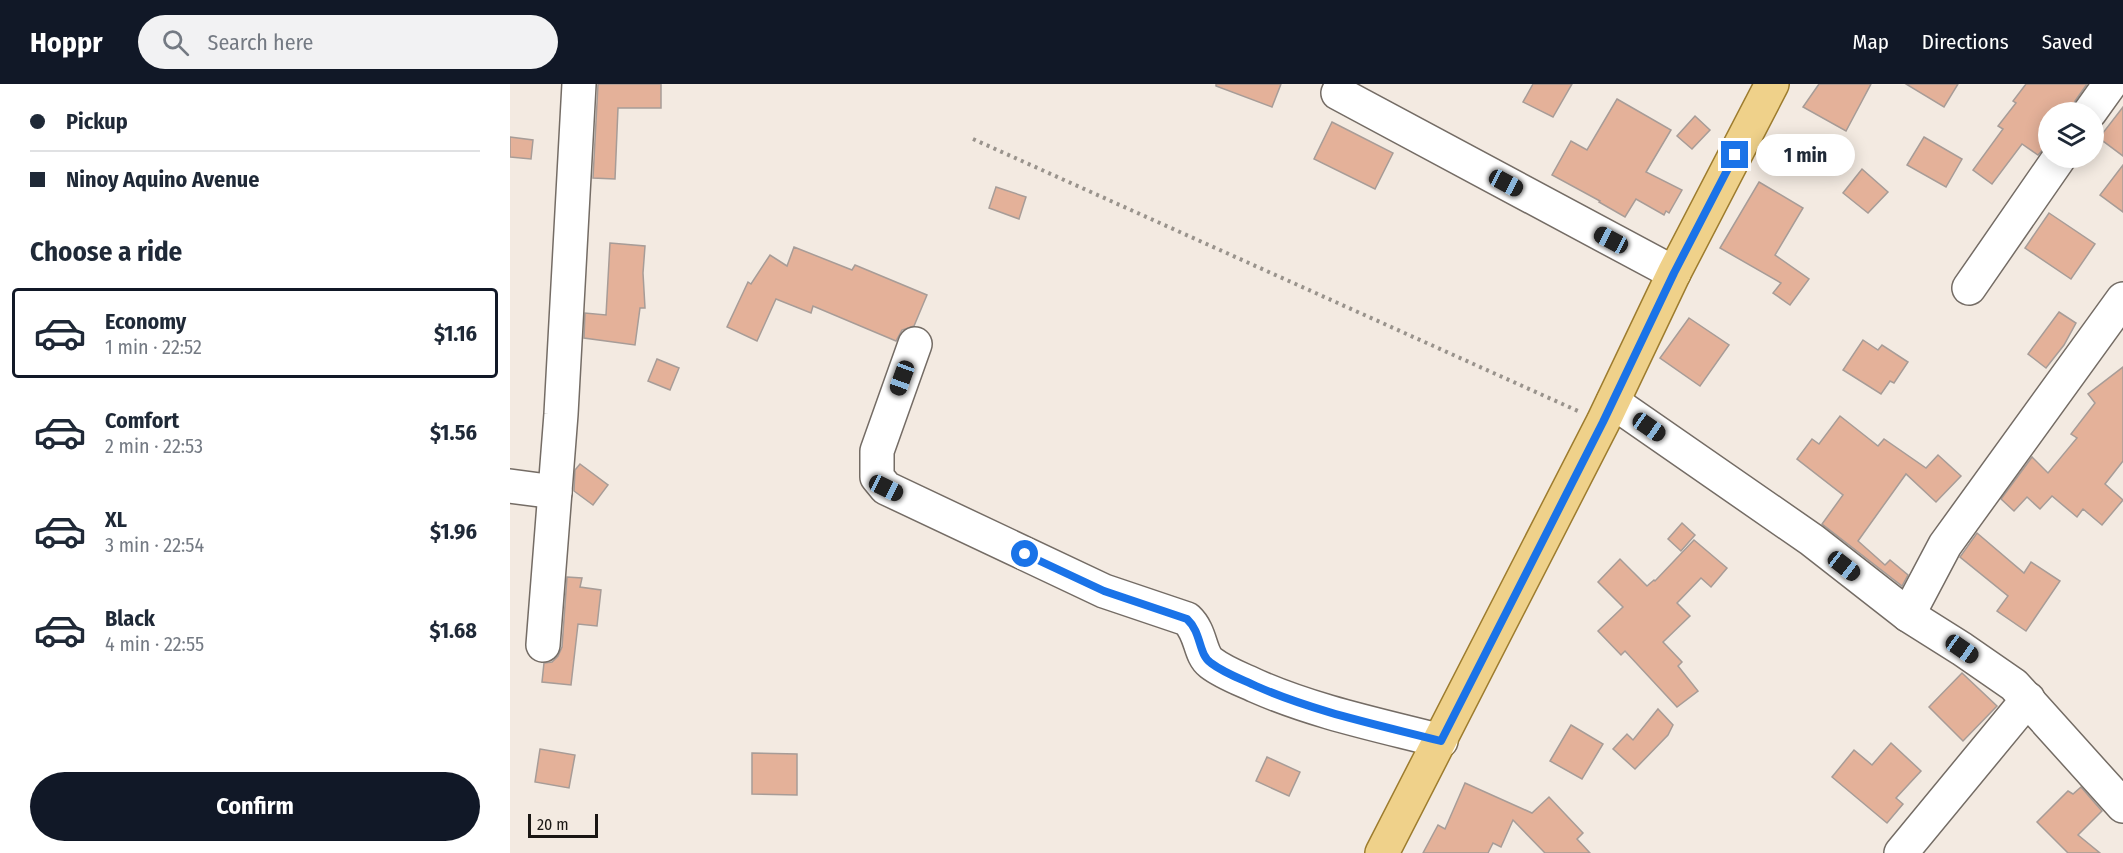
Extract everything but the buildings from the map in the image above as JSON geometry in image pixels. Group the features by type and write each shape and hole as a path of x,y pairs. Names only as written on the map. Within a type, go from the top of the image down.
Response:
{"main road":[{"path":"1382,853 1608,412 1674,273 1772,84"}],"street":[{"path":"543,645 555,492 579,84"},
{"path":"2097,102 2110,84"},
{"path":"1338,93 1674,273"},
{"path":"1969,288 2052,168"},
{"path":"1908,615 1945,545 2123,299"},
{"path":"915,344 877,451 877,477 886,488 1104,591 1187,619 1195,626 1202,651 1209,662 1238,678 1284,698 1315,708 1441,741"},
{"path":"1608,412 1812,540 1908,615 2014,685 2123,806"},
{"path":"510,486 555,492"},
{"path":"1901,853 2028,699"}],"path":[{"path":"974,139 1608,412"}],"route":[{"path":"1025,554 1104,591 1187,619 1195,626 1202,651 1209,662 1238,678 1284,698 1315,708 1441,741 1735,155"}]}
